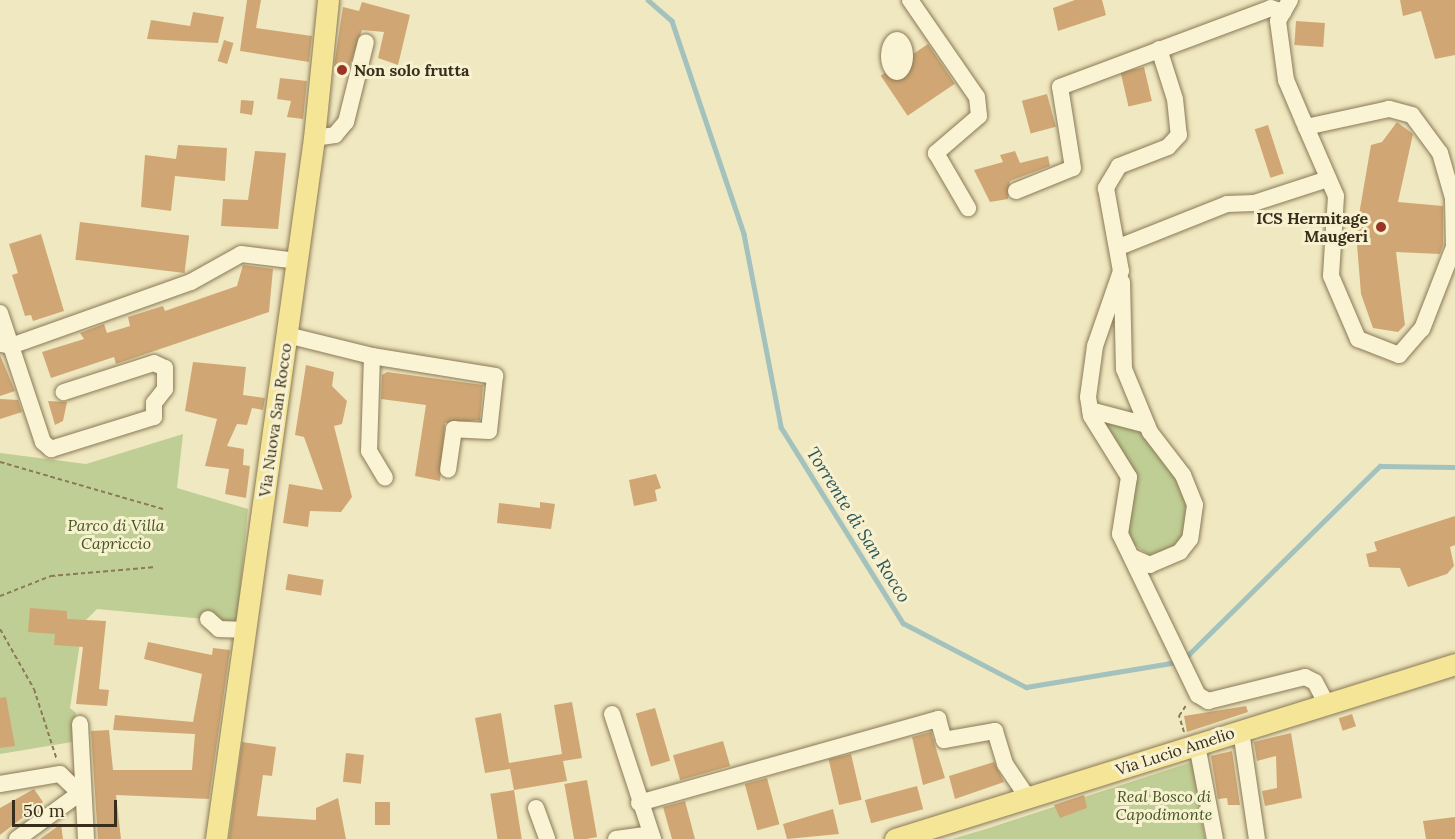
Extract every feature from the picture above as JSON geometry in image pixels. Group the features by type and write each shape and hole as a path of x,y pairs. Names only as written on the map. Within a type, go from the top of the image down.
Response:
{"main road":[{"name":"Via Nuova San Rocco","path":"216,839 314,138 328,0"},
{"name":"Via Lucio Amelio","path":"895,839 1028,798 1191,741 1241,730 1455,664"}],"street":[{"path":"910,0 977,97 979,116 936,153 968,208"},
{"path":"1016,191 1073,168 1060,87 1271,8 1286,6"},
{"path":"1286,6 1278,21 1286,80 1306,127 1329,178 1336,196 1331,276 1358,339 1399,355 1422,328 1454,247 1453,198 1447,150 1412,115 1389,109 1306,127"},
{"path":"314,138 334,135 346,122 366,42"},
{"path":"1134,558 1150,565 1170,557 1190,539 1195,505 1183,475 1147,425 1124,369 1119,247 1109,220 1107,188 1119,166 1168,147 1179,135 1175,99 1159,49"},
{"path":"1119,247 1227,204 1254,203 1329,178"},
{"path":"5,345 191,282 241,254 297,261"},
{"path":"1121,271 1095,346 1090,410 1129,477 1120,534 1154,594 1194,698 1208,701 1305,677 1315,682 1326,703"},
{"path":"0,313 5,345 44,442 51,449 154,417 154,403 165,389 165,368 154,363 64,392"},
{"path":"287,335 372,356 495,376 489,431 454,429 448,470"},
{"path":"372,356 369,451 385,478"},
{"path":"1090,410 1147,425"},
{"path":"1154,594 1170,557"},
{"path":"208,619 219,629 246,630"},
{"path":"612,714 639,803 652,836 616,839"},
{"path":"639,803 938,718 944,740 995,731 1005,765 1028,798"},
{"path":"80,724 80,793 86,839"},
{"path":"1241,730 1257,839"},
{"path":"1191,741 1215,839"},
{"path":"0,784 60,774 80,793"},
{"path":"17,839 80,793"},
{"path":"536,808 547,839"}],"path":[{"path":"0,462 163,509"},
{"path":"0,596 51,576 156,567"},
{"path":"0,629 34,689 60,774"},
{"path":"1191,741 1179,716 1194,698"}],"green space":[{"path":"1100,420 1138,424 1189,499 1186,537 1165,555 1149,555 1132,543 1124,525 1130,502"},
{"name":"Parco di Villa Capriccio","path":"183,434 177,488 248,509 237,622 97,609 83,623 70,708 76,713 72,742 0,754 0,453 86,464"},
{"name":"Real Bosco di Capodimonte","path":"1192,762 1205,839 952,839 986,829"}],"building":[{"path":"247,0 261,0 256,28 312,36 309,62 240,51"},
{"path":"1075,0 1102,0 1106,15 1058,31 1053,8"},
{"path":"1400,0 1455,0 1455,55 1435,59 1421,11 1403,16"},
{"path":"362,2 410,15 398,65 378,58 384,32 362,30 349,68 334,66 343,7 359,11"},
{"path":"193,12 224,17 218,43 147,39 151,20 190,26"},
{"path":"1296,21 1325,23 1323,47 1294,45"},
{"path":"224,40 234,43 227,64 218,61"},
{"path":"928,44 955,84 908,116 881,76"},
{"path":"1144,67 1152,101 1128,107 1121,72"},
{"path":"280,78 307,81 303,119 287,117 291,101 277,99"},
{"path":"1047,94 1056,127 1031,134 1022,101"},
{"path":"241,100 254,101 252,115 240,113"},
{"path":"1397,122 1413,134 1398,202 1443,206 1443,245 1440,254 1396,252 1405,325 1398,332 1373,328 1361,294 1356,232 1371,145 1382,142"},
{"path":"1268,125 1284,174 1270,178 1255,129"},
{"path":"178,145 227,148 225,181 175,176 171,211 141,207 145,155 176,159"},
{"path":"255,151 286,153 278,229 221,226 223,199 248,200"},
{"path":"1015,151 1020,163 1048,156 1050,166 1010,181 1008,199 990,202 974,170 1003,162 1000,155"},
{"path":"80,222 189,235 185,273 75,260"},
{"path":"41,234 64,311 33,321 31,315 25,316 12,275 18,273 9,244"},
{"path":"243,265 273,269 269,312 116,364 114,357 51,378 42,352 84,339 80,333 104,324 107,333 130,326 128,317 163,306 165,311 237,286"},
{"path":"0,355 15,391 0,396"},
{"path":"193,362 246,367 243,395 265,398 263,410 252,408 247,425 237,424 227,446 244,449 243,465 250,466 246,498 225,494 229,469 205,466 217,419 185,411"},
{"path":"306,365 334,372 332,386 347,401 342,424 334,426 352,497 341,512 310,511 308,527 283,523 289,484 323,490 304,437 295,435"},
{"path":"387,372 483,385 480,420 445,423 440,481 415,476 426,405 381,399 382,375"},
{"path":"0,399 18,400 22,412 0,419"},
{"path":"48,401 67,402 63,421 55,425"},
{"path":"656,474 661,488 655,490 657,501 634,506 629,480"},
{"path":"540,502 555,504 551,529 497,523 499,503 540,508"},
{"path":"1455,516 1455,545 1450,547 1454,566 1447,574 1408,587 1400,568 1369,567 1366,554 1377,551 1374,542"},
{"path":"288,574 324,580 321,595 285,590"},
{"path":"30,608 67,611 67,619 106,621 99,689 109,690 107,706 76,704 83,647 54,645 55,634 28,632"},
{"path":"148,642 212,655 213,648 230,650 209,799 116,795 121,839 98,839 91,731 109,730 113,770 192,770 195,734 113,730 115,715 193,722 202,674 144,659"},
{"path":"6,697 15,746 0,748 0,698"},
{"path":"572,702 582,758 563,761 567,781 514,790 510,769 485,773 475,718 501,713 509,763 562,754 554,705"},
{"path":"1246,706 1248,712 1187,732 1184,716"},
{"path":"655,708 670,761 651,766 636,714"},
{"path":"1352,714 1356,726 1343,731 1339,718"},
{"path":"931,732 945,778 923,785 912,737"},
{"path":"1291,733 1302,798 1265,806 1262,791 1277,788 1276,756 1257,761 1254,742"},
{"path":"723,741 730,766 680,780 673,755"},
{"path":"242,742 276,747 272,776 263,775 257,816 316,820 316,808 338,798 346,839 229,839"},
{"path":"1232,751 1240,805 1228,805 1227,798 1218,799 1211,756"},
{"path":"346,753 364,755 361,784 343,782"},
{"path":"851,754 862,800 839,805 829,759"},
{"path":"994,762 1004,782 955,799 949,776"},
{"path":"767,778 779,824 757,830 745,784"},
{"path":"587,780 597,837 574,839 564,784"},
{"path":"917,786 923,809 871,823 865,800"},
{"path":"34,789 43,802 0,835 0,808"},
{"path":"514,790 522,839 497,839 490,794"},
{"path":"1084,795 1087,808 1060,818 1054,805"},
{"path":"685,801 695,839 672,839 663,807"},
{"path":"375,802 390,802 390,825 375,825"},
{"path":"833,809 839,834 787,839 783,824"},
{"path":"1455,817 1455,839 1426,839 1423,821"},
{"path":"61,824 63,839 40,839"}],"waterway":[{"name":"Torrente di San Rocco","path":"648,0 672,21 744,234 781,427 903,623 1026,687 1177,662"},
{"name":"Torrente di San Rocco","path":"1184,659 1380,466 1455,467"}],"place":[{"name":"Non solo frutta","path":"342,70"},
{"name":"ICS Hermitage Maugeri","path":"1381,227"}]}
